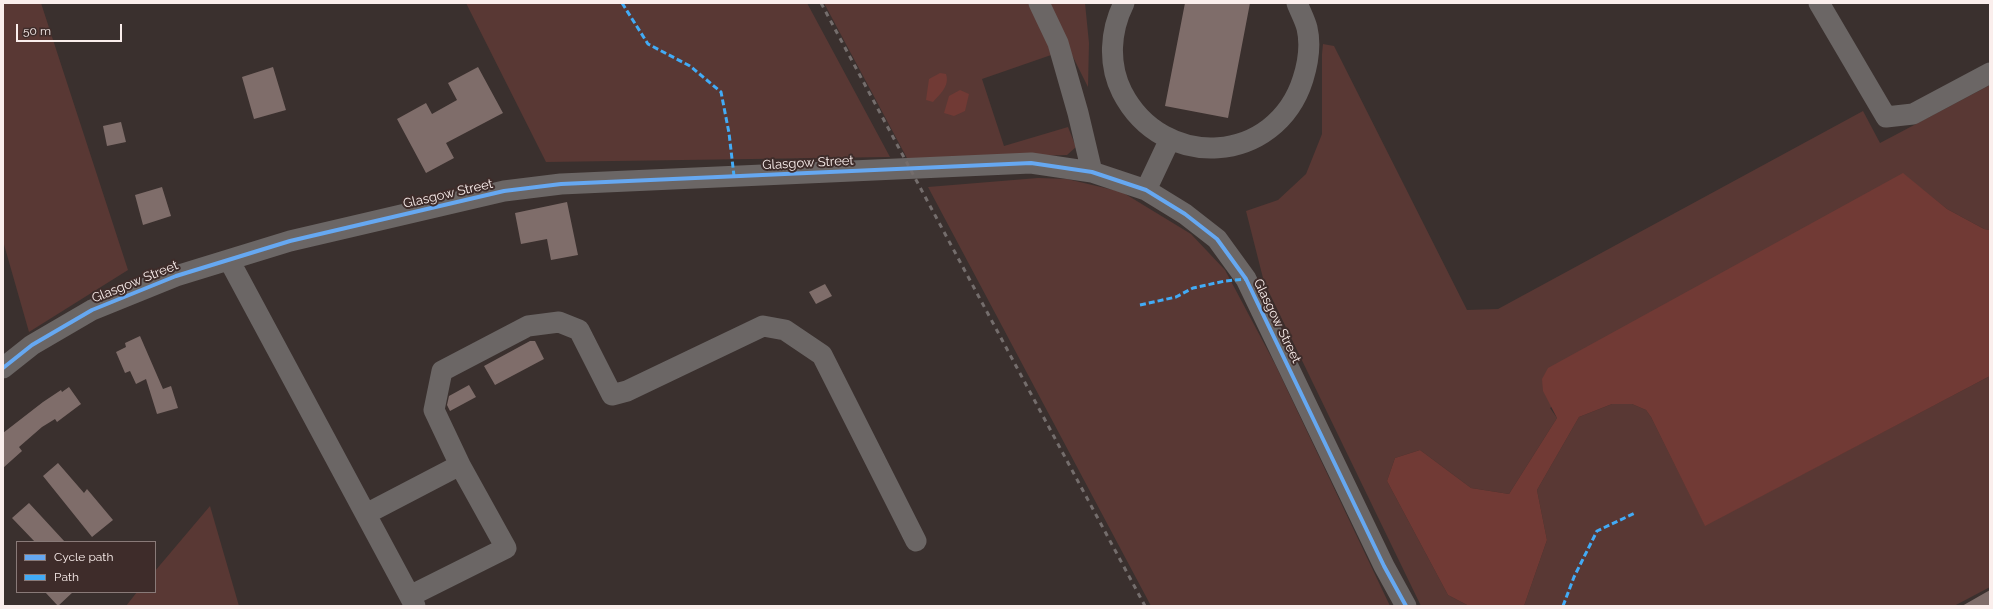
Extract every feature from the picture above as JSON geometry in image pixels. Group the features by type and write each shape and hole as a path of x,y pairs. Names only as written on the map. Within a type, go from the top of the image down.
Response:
{"street":[{"path":"1038,3 1058,43 1078,112 1092,172"},
{"path":"1124,3 1116,18 1111,49 1116,80 1130,108 1152,130 1182,145 1216,149 1249,141 1278,122 1298,95 1308,63 1307,29 1297,3"},
{"path":"1819,3 1886,117 1913,114 1990,73"},
{"path":"1146,190 1170,139"},
{"name":"Glasgow Street","path":"3,368 32,345 92,310 176,276 290,241 504,191 561,184 1031,163 1092,172 1146,190 1185,214 1217,239 1246,279 1384,566 1406,606"},
{"path":"229,260 413,601 506,548 460,465 434,410 442,371 528,326 560,322 579,330 612,395 627,391 763,326 785,330 822,355 916,541"},
{"path":"366,514 460,465"}],"shaded area":[{"path":"3,3 41,3 128,270 29,332 3,241"},
{"path":"466,3 807,3 890,157 546,162"},
{"path":"824,3 1030,3 1054,54 982,79 1004,146 1068,127 1076,147 1067,155 908,160"},
{"path":"1046,3 1085,3 1089,43 1088,87"},
{"path":"1323,44 1334,46 1467,310 1498,309 1863,111 1880,143 1990,85 1990,230 1984,229 1947,209 1903,174 1550,408 1557,418 1509,494 1471,488 1420,450 1395,458 1387,481 1448,595 1469,606 1421,606 1264,282 1246,211 1278,200 1306,174 1322,134"},
{"path":"940,73 946,74 947,82 945,86 933,102 926,100 929,79"},
{"path":"960,90 969,94 965,111 954,116 944,113 949,96"},
{"path":"1903,173 1947,209 1984,229 1990,230 1990,376 1705,526 1651,417 1646,410 1632,404 1612,404 1579,417 1537,490 1547,540 1524,606 1469,606 1448,595 1387,481 1395,458 1420,450 1471,488 1509,494 1557,418 1543,391 1542,379 1548,368"},
{"path":"1038,178 1067,179 1122,192 1191,234 1225,270 1275,364 1390,606 1151,606 928,187"},
{"path":"1990,376 1990,587 1954,606 1524,606 1547,540 1537,490 1579,417 1612,404 1632,404 1646,410 1651,417 1705,525"},
{"path":"210,506 239,606 126,606 136,593 156,593 156,570"}],"building":[{"path":"1185,3 1250,3 1228,118 1165,106"},
{"path":"273,67 286,110 254,119 242,77"},
{"path":"478,67 503,113 446,143 454,158 426,173 397,119 426,103 432,114 457,100 448,83"},
{"path":"121,122 126,142 107,146 103,126"},
{"path":"162,187 171,216 143,225 135,195"},
{"path":"567,202 578,255 551,260 547,239 521,244 515,213"},
{"path":"825,284 832,296 816,304 809,292"},
{"path":"140,336 163,389 171,386 178,408 157,414 146,379 136,384 130,371 125,373 116,352 126,347 125,343"},
{"path":"530,341 535,341 544,359 495,385 484,366"},
{"path":"469,385 476,397 450,411 447,405 449,396"},
{"path":"69,387 81,404 57,422 55,419 42,427 19,447 22,451 3,468 3,433 43,402 61,390 62,392"},
{"path":"58,463 84,493 87,489 113,520 92,537 43,476"},
{"path":"29,503 64,541 34,541 12,518"},
{"path":"1990,590 1990,606 1962,606"},
{"path":"46,593 72,593 58,606"}],"railway":[{"path":"821,3 1145,606"}],"marked path":[{"path":"622,3 648,44 690,66 721,92 729,133 734,176"},
{"path":"1140,305 1176,297 1193,288 1225,281 1246,279"},
{"path":"1563,606 1574,577 1597,531 1635,513"}],"cycle path":[{"path":"3,368 32,345 92,310 176,276 290,241 504,191 561,184 1031,163 1092,172 1146,190 1185,214 1217,239 1246,279 1384,566 1406,606"}]}
